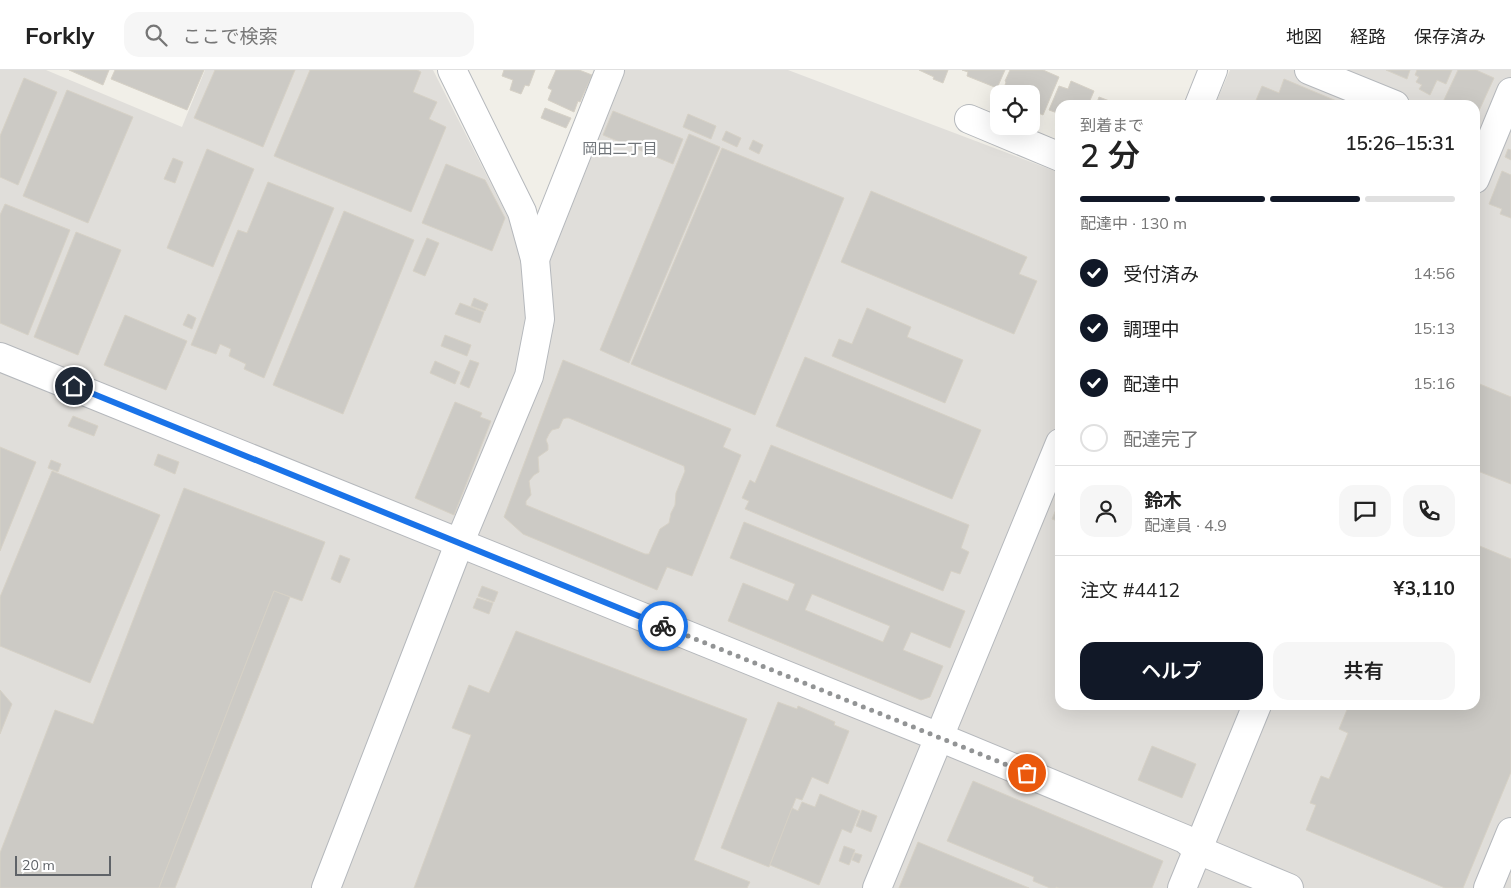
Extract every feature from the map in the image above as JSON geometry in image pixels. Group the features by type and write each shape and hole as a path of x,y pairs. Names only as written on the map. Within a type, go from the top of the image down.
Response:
{"street":[{"path":"326,888 460,544 529,376 540,319 534,259 522,212 452,70"},
{"path":"534,259 610,70"},
{"path":"1201,100 1213,70"},
{"path":"1309,70 1384,100"},
{"path":"1482,140 1511,92"},
{"path":"969,119 990,124"},
{"path":"1016,135 1055,154"},
{"path":"0,357 939,737 1185,839 1198,850 1289,888"},
{"path":"877,888 1055,455"},
{"path":"1182,888 1256,710"},
{"path":"1488,888 1511,832"}],"shaded area":[{"path":"0,70 46,70 182,127 205,70 433,70 520,241 531,287 620,70 788,70 1055,171 1055,710 1480,710 1480,100 1217,100 1230,70 1511,70 1511,888 0,888"}],"building":[{"path":"69,70 109,70 103,85"},
{"path":"115,70 204,70 187,110 111,79"},
{"path":"215,70 295,70 263,147 194,118"},
{"path":"310,70 417,70 421,72 413,92 437,102 429,119 446,127 411,212 274,156"},
{"path":"504,70 535,70 529,86 525,85 521,94 510,90 513,80 502,76"},
{"path":"556,70 579,70 592,75 574,112 548,100 552,90 548,88"},
{"path":"919,70 948,70 943,83"},
{"path":"962,70 1005,70 998,85 990,85 967,76 968,72"},
{"path":"1010,70 1043,70 1059,77 1043,115 1040,114 1040,85 1005,85"},
{"path":"1386,70 1410,70 1407,79"},
{"path":"1417,70 1452,70 1446,84 1437,80 1430,95 1419,89 1422,85 1416,82 1419,77 1415,75"},
{"path":"1458,70 1476,70 1494,78 1480,108 1480,100 1444,100"},
{"path":"24,78 57,92 18,185 0,177 0,136"},
{"path":"1284,79 1334,100 1256,100 1262,86 1279,93"},
{"path":"1071,81 1094,91 1090,100 1055,100 1055,112 1049,110 1059,86 1068,89"},
{"path":"67,90 133,117 88,223 23,196"},
{"path":"545,108 571,118 566,128 541,118"},
{"path":"613,111 683,139 673,164 603,135"},
{"path":"688,114 716,126 711,139 683,127"},
{"path":"726,131 741,138 737,147 722,140"},
{"path":"689,134 720,147 629,363 600,350"},
{"path":"753,140 763,145 759,154 749,149"},
{"path":"722,148 844,198 755,415 631,364"},
{"path":"207,149 254,169 213,267 167,248"},
{"path":"1508,149 1511,150 1511,160 1505,157"},
{"path":"173,158 183,162 175,183 164,179"},
{"path":"446,164 485,180 505,218 492,251 422,223"},
{"path":"1502,171 1511,175 1511,218 1500,214 1502,209 1489,204"},
{"path":"268,182 334,208 264,378 244,369 246,364 229,356 231,349 220,344 216,354 191,345 238,230 247,233"},
{"path":"871,191 1027,257 1019,274 1037,281 1014,334 841,262"},
{"path":"5,204 70,230 28,335 0,323 0,215"},
{"path":"344,211 414,240 343,414 273,385"},
{"path":"76,232 121,250 78,355 34,337"},
{"path":"427,238 439,243 425,276 413,271"},
{"path":"474,298 488,304 485,311 471,306"},
{"path":"460,303 484,312 480,323 455,314"},
{"path":"867,308 911,327 907,337 963,360 945,403 832,356 839,339 852,344"},
{"path":"188,314 196,318 192,329 183,325"},
{"path":"125,315 187,341 166,390 104,365"},
{"path":"445,335 471,345 467,356 441,346"},
{"path":"805,357 981,430 952,499 776,426"},
{"path":"470,360 479,363 469,388 460,384"},
{"path":"563,360 731,429 723,447 741,455 692,576 667,567 657,590 523,534 504,517","holes":["569,418 684,466 685,471 676,493 675,505 669,523 660,529 649,554 526,505 526,501 531,495 529,481 539,472 538,457 548,450 546,440 552,430 559,428 563,419"]},
{"path":"435,361 460,372 455,384 430,373"},
{"path":"1480,384 1511,397 1511,484 1480,472"},
{"path":"455,402 482,413 480,417 491,421 454,515 415,498"},
{"path":"73,416 98,426 94,436 68,426"},
{"path":"771,445 969,525 961,548 969,552 960,574 951,571 943,591 745,509 749,501 742,498 750,480 755,483"},
{"path":"0,447 36,462 0,551"},
{"path":"158,454 179,462 175,474 154,465"},
{"path":"51,460 61,464 58,472 48,468"},
{"path":"52,471 160,515 90,683 0,646 0,597"},
{"path":"184,488 325,542 302,601 274,591 159,888 0,888 0,853 55,710 93,724"},
{"path":"744,522 965,611 950,648 911,632 903,650 943,666 930,697 921,700 728,621 743,583 788,601 795,584 730,558","holes":["812,594 890,626 883,642 805,610"]},
{"path":"1480,546 1511,559 1511,772 1463,888 1445,888 1306,830 1316,805 1310,803 1321,776 1329,779 1348,733 1339,729 1347,710 1480,710"},
{"path":"340,555 350,559 340,583 331,579"},
{"path":"482,586 498,592 494,602 478,596"},
{"path":"274,591 290,597 175,888 159,888"},
{"path":"477,598 493,603 489,614 473,608"},
{"path":"516,631 747,719 694,860 750,882 747,888 414,888 471,735 452,728 469,685 489,693"},
{"path":"0,690 12,704 0,734"},
{"path":"778,702 797,709 798,706 835,722 834,725 849,731 828,784 812,777 802,800 796,798 769,867 721,848"},
{"path":"1152,746 1196,764 1182,798 1138,780"},
{"path":"973,781 1163,861 1152,888 1050,888 1033,881 1034,877 947,841"},
{"path":"820,794 860,811 851,833 842,829 819,885 770,865 792,808 798,811 802,802 815,807"},
{"path":"862,810 877,816 871,832 856,826"},
{"path":"918,842 1029,888 899,888"},
{"path":"844,846 855,850 849,865 839,861"},
{"path":"855,853 862,855 859,863 852,860"}],"way so far":[{"path":"663,626 1027,773"}],"district":[{"name":"岡田二丁目","path":"620,148"}],"route":[{"path":"74,386 663,626"}]}
